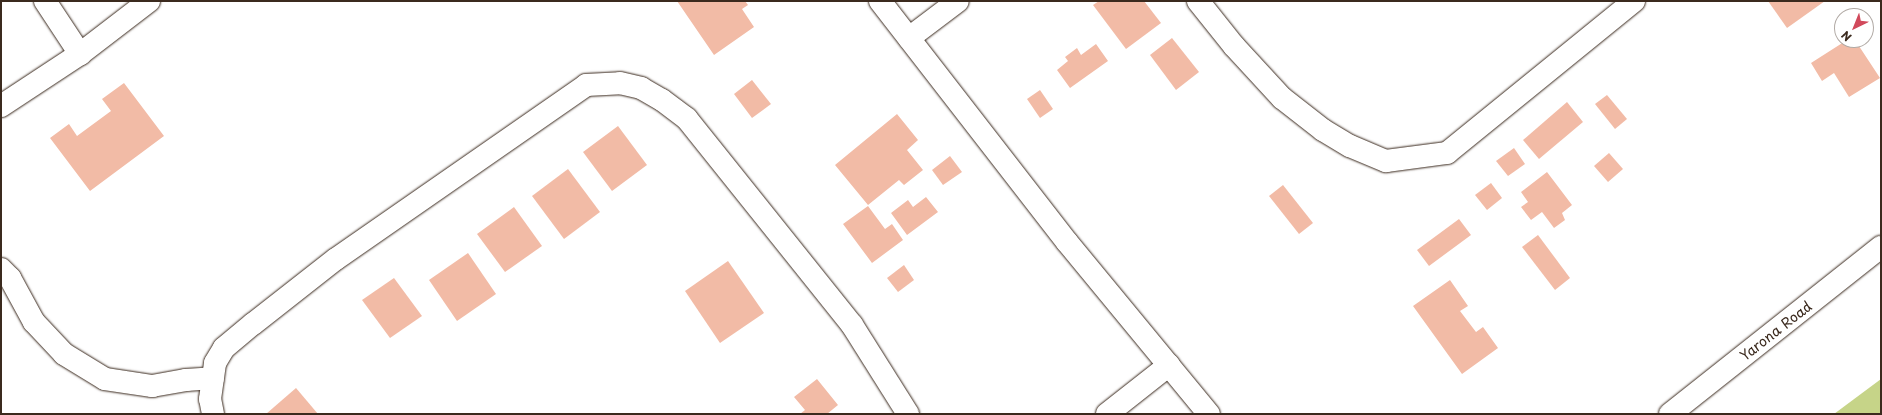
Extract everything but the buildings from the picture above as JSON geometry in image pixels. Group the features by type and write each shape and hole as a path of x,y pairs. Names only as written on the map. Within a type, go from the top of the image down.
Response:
{"street":[{"path":"45,1 80,54"},
{"path":"1,106 80,54 149,1"},
{"path":"880,1 1067,242 1209,414"},
{"path":"909,38 958,1"},
{"path":"1198,1 1234,46 1282,98 1323,130 1350,146 1386,161 1447,153 1634,1"},
{"path":"213,414 210,399 215,363 224,348 336,259 586,85 620,83 641,88 687,119 852,325 908,414"},
{"name":"Yarona Road","path":"1670,414 1881,247"},
{"path":"1,268 10,278 34,322 59,349 64,354 105,379 152,386 186,380 213,378"},
{"path":"1107,414 1169,366"}],"green space":[{"path":"1881,379 1881,414 1834,414"}]}
